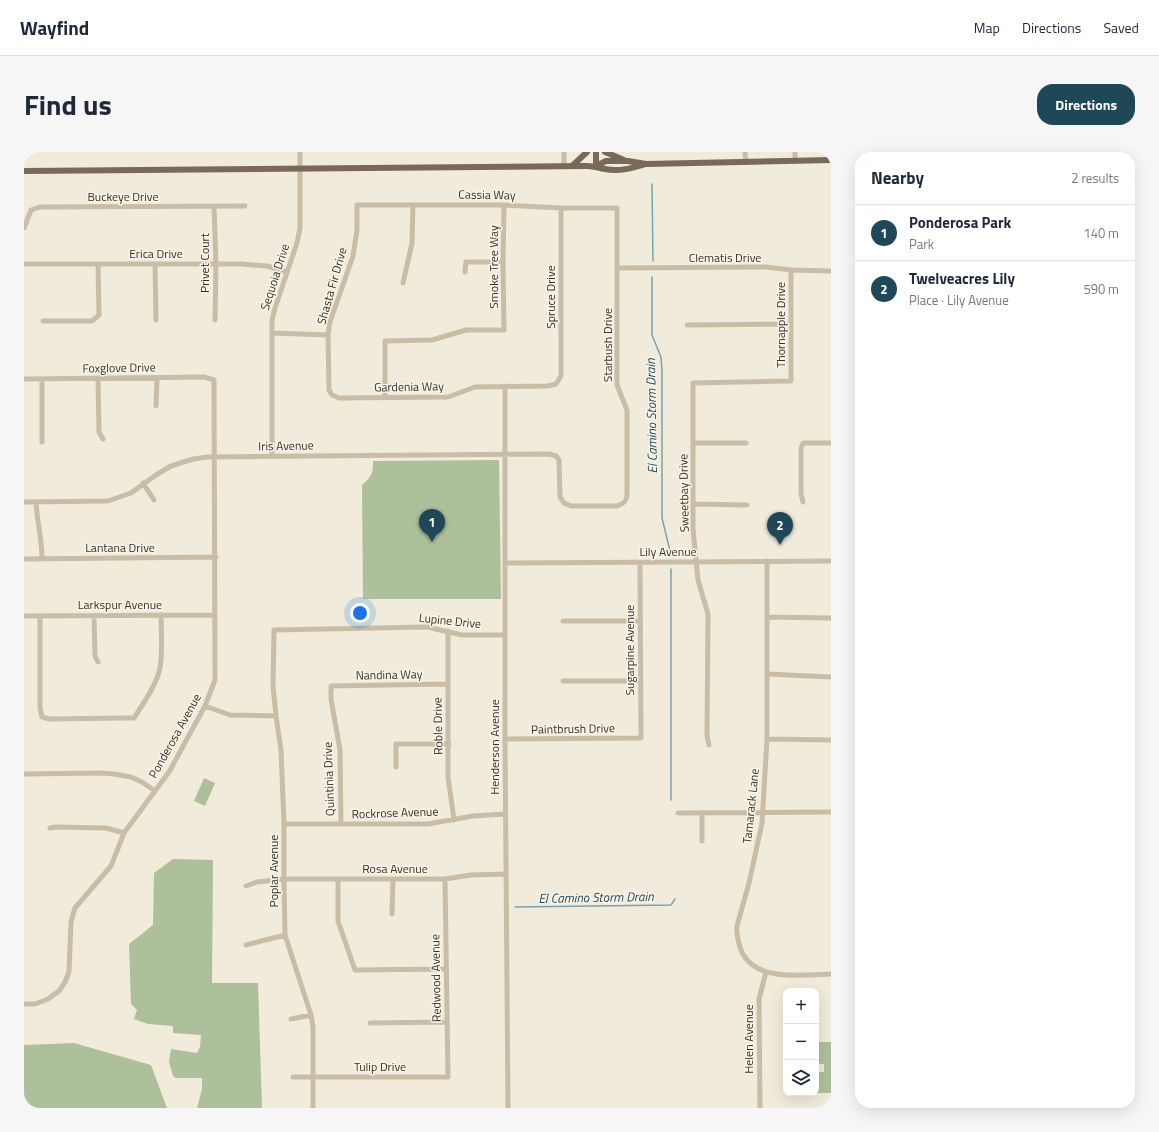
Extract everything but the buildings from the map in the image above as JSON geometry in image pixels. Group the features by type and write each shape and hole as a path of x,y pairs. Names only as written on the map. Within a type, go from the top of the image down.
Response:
{"main road":[{"path":"572,166 587,152"},
{"path":"596,152 596,166"},
{"path":"605,152 628,161"},
{"path":"596,166 606,161 628,161 646,164 831,160"},
{"path":"24,171 564,166 596,166 606,170 628,170 646,164"}],"street":[{"name":"Sequoia Drive","path":"272,456 272,320 297,243 300,228 300,152"},
{"path":"564,152 564,166"},
{"path":"745,152 746,162"},
{"path":"795,152 795,161"},
{"path":"404,283 412,243 413,204"},
{"name":"Cassia Way","path":"357,205 504,205 560,208 617,208"},
{"name":"Shasta Fir Drive","path":"332,395 329,387 328,335 331,318 353,256 357,230 357,205"},
{"name":"Smoke Tree Way","path":"385,398 385,341 432,340 466,330 504,330 504,205"},
{"name":"Buckeye Drive","path":"24,228 32,210 40,207 245,206"},
{"name":"Privet Court","path":"214,207 216,264 215,320"},
{"name":"Spruce Drive","path":"556,384 561,376 560,208"},
{"name":"Starbush Drive","path":"557,457 560,464 561,498 564,503 571,506 617,506 624,503 627,498 627,410 617,385 617,208"},
{"path":"465,272 466,262 503,262"},
{"name":"Erica Drive","path":"24,264 241,264 267,266 287,272"},
{"path":"155,264 156,320"},
{"path":"43,321 92,321 99,315 98,265"},
{"name":"Clematis Drive","path":"618,268 766,267 791,270 831,270"},
{"name":"Thornapple Drive","path":"693,383 791,381 791,270"},
{"path":"687,325 791,324"},
{"path":"272,333 328,335"},
{"name":"Foxglove Drive","path":"24,379 204,377 214,380"},
{"path":"98,378 99,432 103,440"},
{"path":"156,406 157,378"},
{"path":"42,379 42,442"},
{"name":"Ponderosa Avenue","path":"26,1004 42,1002 54,996 65,982 69,972 71,922 73,912 80,901 111,866 124,833 169,772 205,706 215,680 216,557 214,380"},
{"name":"Sweetbay Drive","path":"693,383 693,529 698,580 708,614 707,736 709,744"},
{"name":"Gardenia Way","path":"332,395 339,398 448,397 475,386 552,386 556,384"},
{"name":"Henderson Avenue","path":"505,386 505,814 508,1108"},
{"path":"693,443 746,443"},
{"path":"803,502 801,494 801,449 803,443 831,443"},
{"name":"Iris Avenue","path":"24,502 108,501 131,493 171,466 193,459 214,457 549,454 557,457"},
{"path":"144,483 154,500"},
{"path":"36,502 37,517 42,542 42,559"},
{"path":"693,504 747,505"},
{"name":"Lantana Drive","path":"24,559 216,557"},
{"name":"Tamarack Lane","path":"767,561 768,739 762,823 750,880 736,933 744,956 752,964 766,972 786,974 831,974"},
{"name":"Lily Avenue","path":"505,563 831,561"},
{"name":"Sugarpine Avenue","path":"640,562 641,738"},
{"path":"40,616 40,708 42,717 50,719 134,718 157,678 160,668 161,615"},
{"name":"Larkspur Avenue","path":"24,616 215,615"},
{"path":"94,616 95,656 98,662"},
{"path":"767,617 831,618"},
{"path":"562,621 640,621"},
{"name":"Lupine Drive","path":"274,630 427,627 462,635 505,635"},
{"name":"Poplar Avenue","path":"274,630 273,686 281,750 284,824 285,935 311,1015 313,1028 312,1108"},
{"name":"Roble Drive","path":"448,632 448,777 454,820"},
{"path":"767,674 831,677"},
{"path":"563,681 640,681"},
{"name":"Nandina Way","path":"331,686 448,684"},
{"name":"Quintinia Drive","path":"331,686 331,699 340,750 341,824"},
{"path":"205,706 230,715 276,716"},
{"name":"Paintbrush Drive","path":"505,739 641,738"},
{"path":"768,739 831,740"},
{"path":"396,767 396,744 449,744"},
{"path":"24,774 114,774 131,777 142,782 155,791"},
{"path":"678,813 831,812"},
{"name":"Rockrose Avenue","path":"284,824 428,824 474,816 505,814"},
{"path":"702,814 702,841"},
{"path":"50,828 106,828 124,833"},
{"name":"Rosa Avenue","path":"246,886 257,882 284,879 445,879 471,875 506,874"},
{"path":"392,914 393,879"},
{"name":"Redwood Avenue","path":"445,879 448,1077"},
{"path":"338,880 338,921 355,970 446,969"},
{"path":"246,946 285,935"},
{"name":"Helen Avenue","path":"760,1108 759,999 766,972"},
{"path":"291,1019 311,1015"},
{"path":"370,1023 446,1022"},
{"name":"Tulip Drive","path":"293,1077 448,1077"}],"green space":[{"path":"499,460 501,599 363,599 362,485 371,474 373,469 373,461"},
{"path":"204,778 215,783 205,806 194,801"},
{"path":"173,859 213,860 212,983 258,983 262,1108 197,1108 202,1089 202,1078 176,1078 173,1076 169,1062 171,1049 197,1053 200,1047 201,1035 173,1033 173,1026 148,1024 134,1019 137,1010 131,1004 129,944 153,925 154,873"},
{"path":"819,1042 831,1042 831,1093 819,1093 819,1072 824,1072 824,1064 819,1064"},
{"path":"74,1043 151,1065 167,1108 24,1108 24,1045"}],"waterway":[{"name":"El Camino Storm Drain","path":"652,184 653,261"},
{"name":"El Camino Storm Drain","path":"652,277 652,335 661,357 662,371 662,518 671,555"},
{"name":"El Camino Storm Drain","path":"671,569 671,800"},
{"name":"El Camino Storm Drain","path":"515,907 671,905 675,899"}],"place":[{"name":"Ponderosa Park","path":"432,542"},
{"name":"Twelveacres Lily","path":"780,545"}]}
